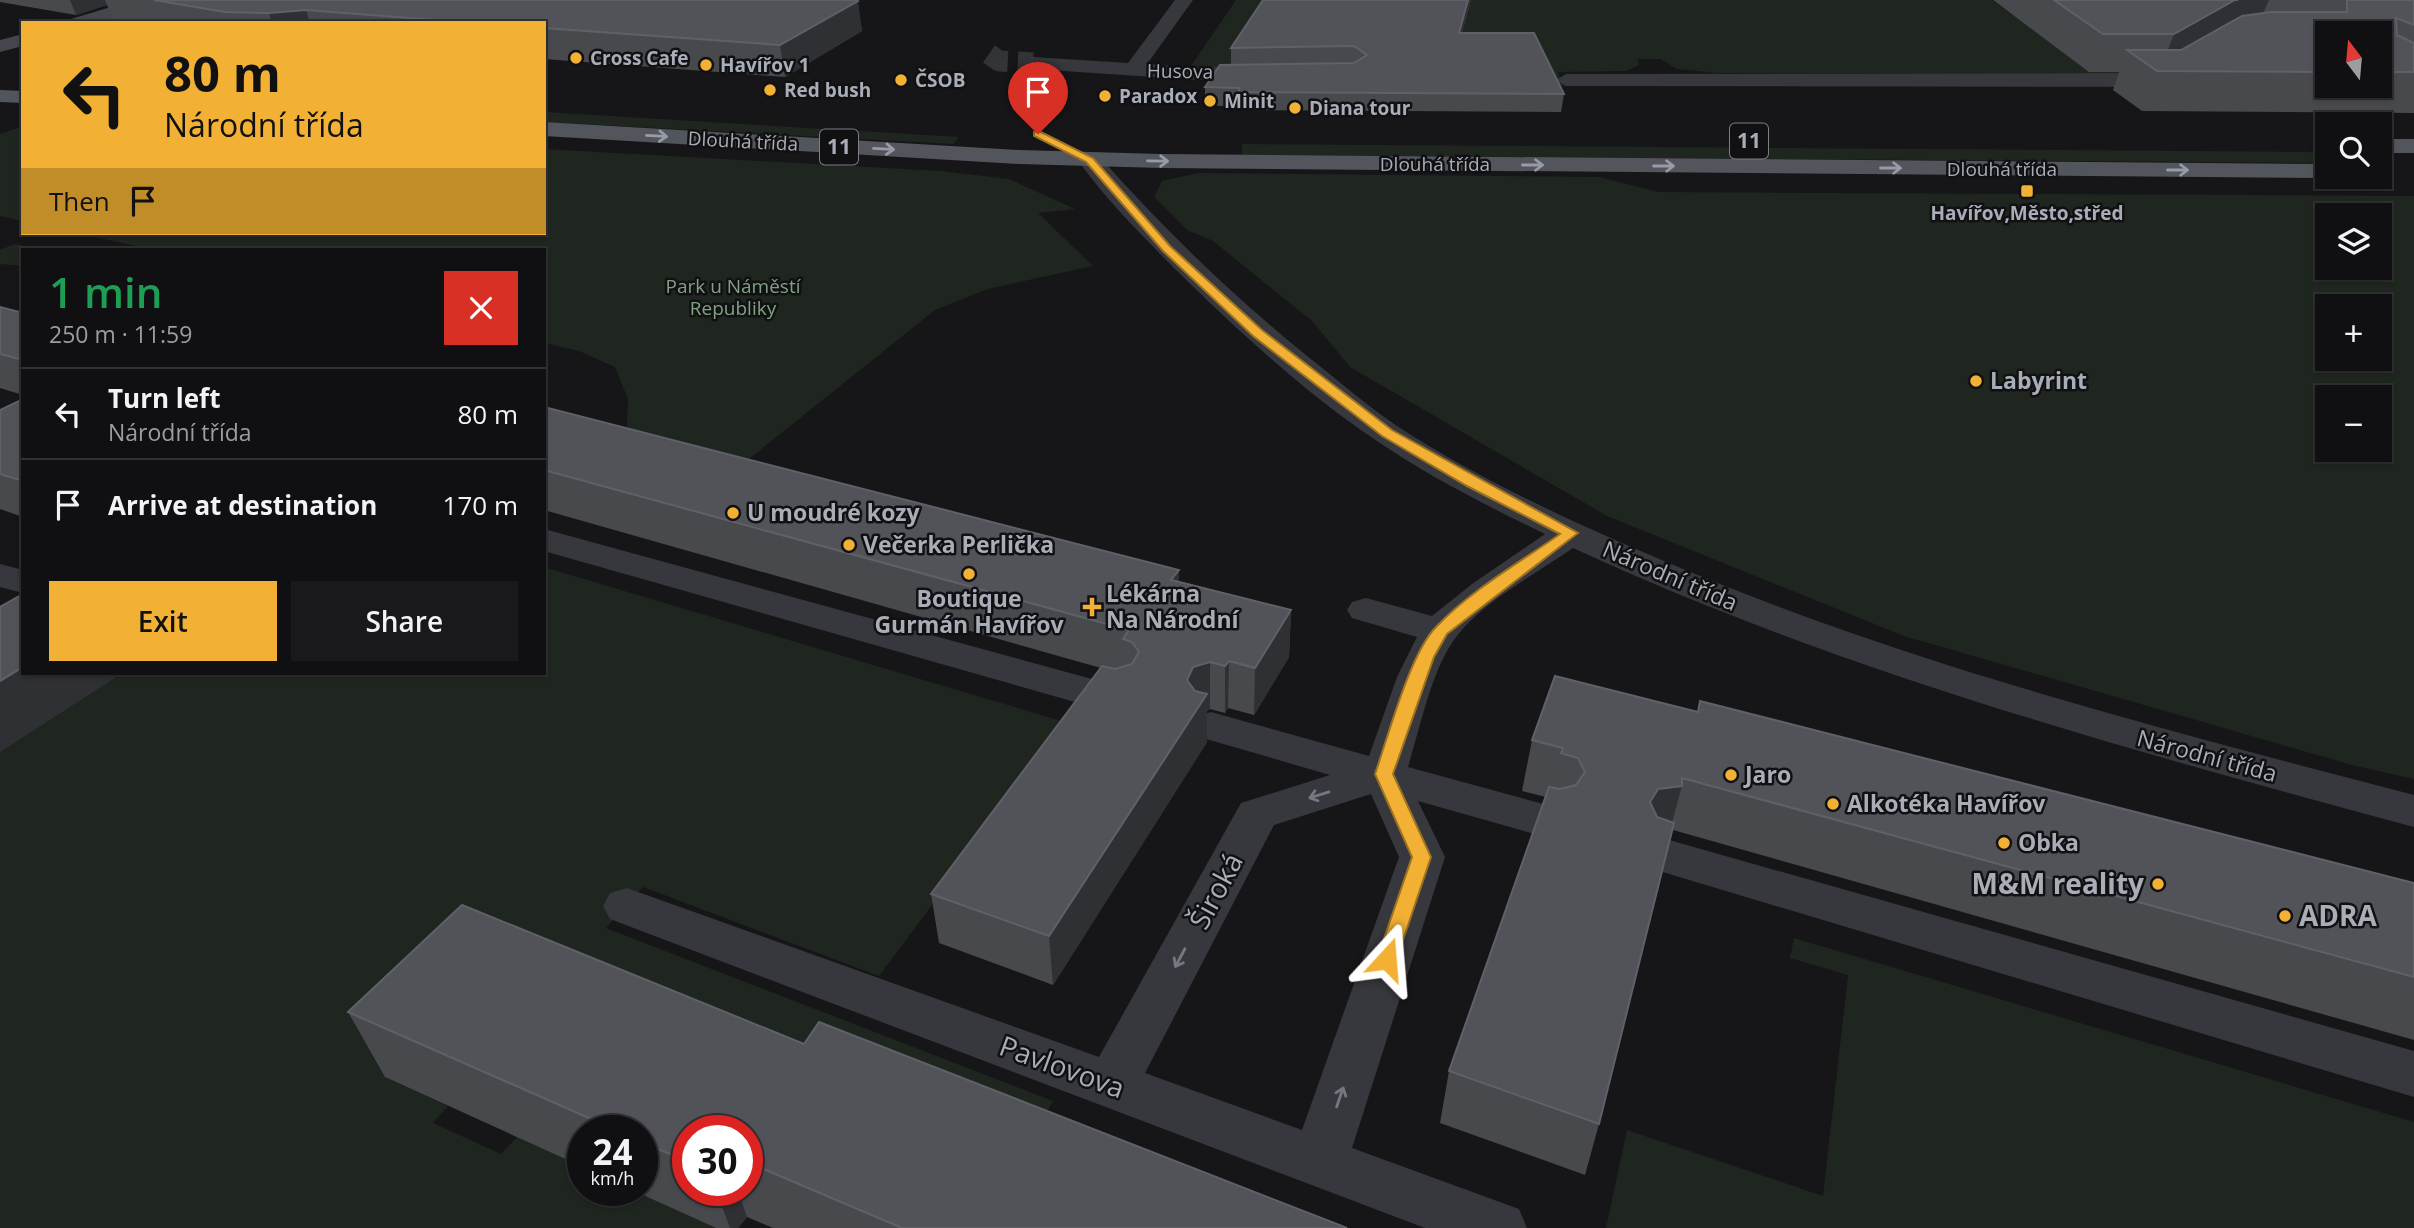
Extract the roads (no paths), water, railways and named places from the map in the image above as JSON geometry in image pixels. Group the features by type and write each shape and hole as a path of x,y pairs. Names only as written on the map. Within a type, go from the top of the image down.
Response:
{"main road":[{"path":"0,96 21,97"},
{"name":"Dlouhá třída","path":"546,130 1090,160 2315,171"},
{"name":"Národní třída","path":"1038,134 1090,160"},
{"path":"2392,146 2414,146"}],"street":[{"path":"85,21 154,0"},
{"name":"Husova","path":"1133,69 1184,0"},
{"path":"0,46 21,41"},
{"name":"Husova","path":"1033,63 1199,74 1284,71"},
{"path":"1566,80 2164,81 2187,67"},
{"name":"Národní třída","path":"1090,160 1167,249 1279,350 1387,433 1472,483 1570,533 1779,622 1891,663 2172,747 2414,811"},
{"path":"1319,1162 1422,857 1384,774 1426,657 1440,631 1480,598 1570,533"},
{"path":"546,541 1117,700"},
{"path":"0,575 21,581"},
{"path":"1366,610 1440,631"},
{"path":"1211,726 1549,822"},
{"name":"Široká","path":"1111,1085 1257,814 1384,774"},
{"path":"1662,855 2414,1074"},
{"name":"Pavlovova","path":"627,906 1497,1228"}],"tunnel":[{"path":"989,54 999,61 1033,63"}],"place":[{"name":"Cross Cafe","path":"576,58"},
{"name":"Havířov 1","path":"706,65"},
{"name":"ČSOB","path":"901,80"},
{"name":"Red bush","path":"770,90"},
{"name":"Paradox","path":"1105,96"},
{"name":"Minit","path":"1210,101"},
{"name":"Diana tour","path":"1295,108"},
{"name":"Havířov,Město,střed","path":"2027,191"},
{"name":"Labyrint","path":"1976,381"},
{"name":"U moudré kozy","path":"733,513"},
{"name":"Večerka Perlička","path":"849,545"},
{"name":"Boutique Gurmán Havířov","path":"969,574"},
{"name":"Lékárna Na Národní","path":"1092,607"},
{"name":"Jaro","path":"1731,775"},
{"name":"Alkotéka Havířov","path":"1833,804"},
{"name":"Obka","path":"2004,843"},
{"name":"M&M reality","path":"2158,884"},
{"name":"ADRA","path":"2285,916"}],"park label":[{"name":"Park u Náměstí Republiky","path":"733,297"}]}
